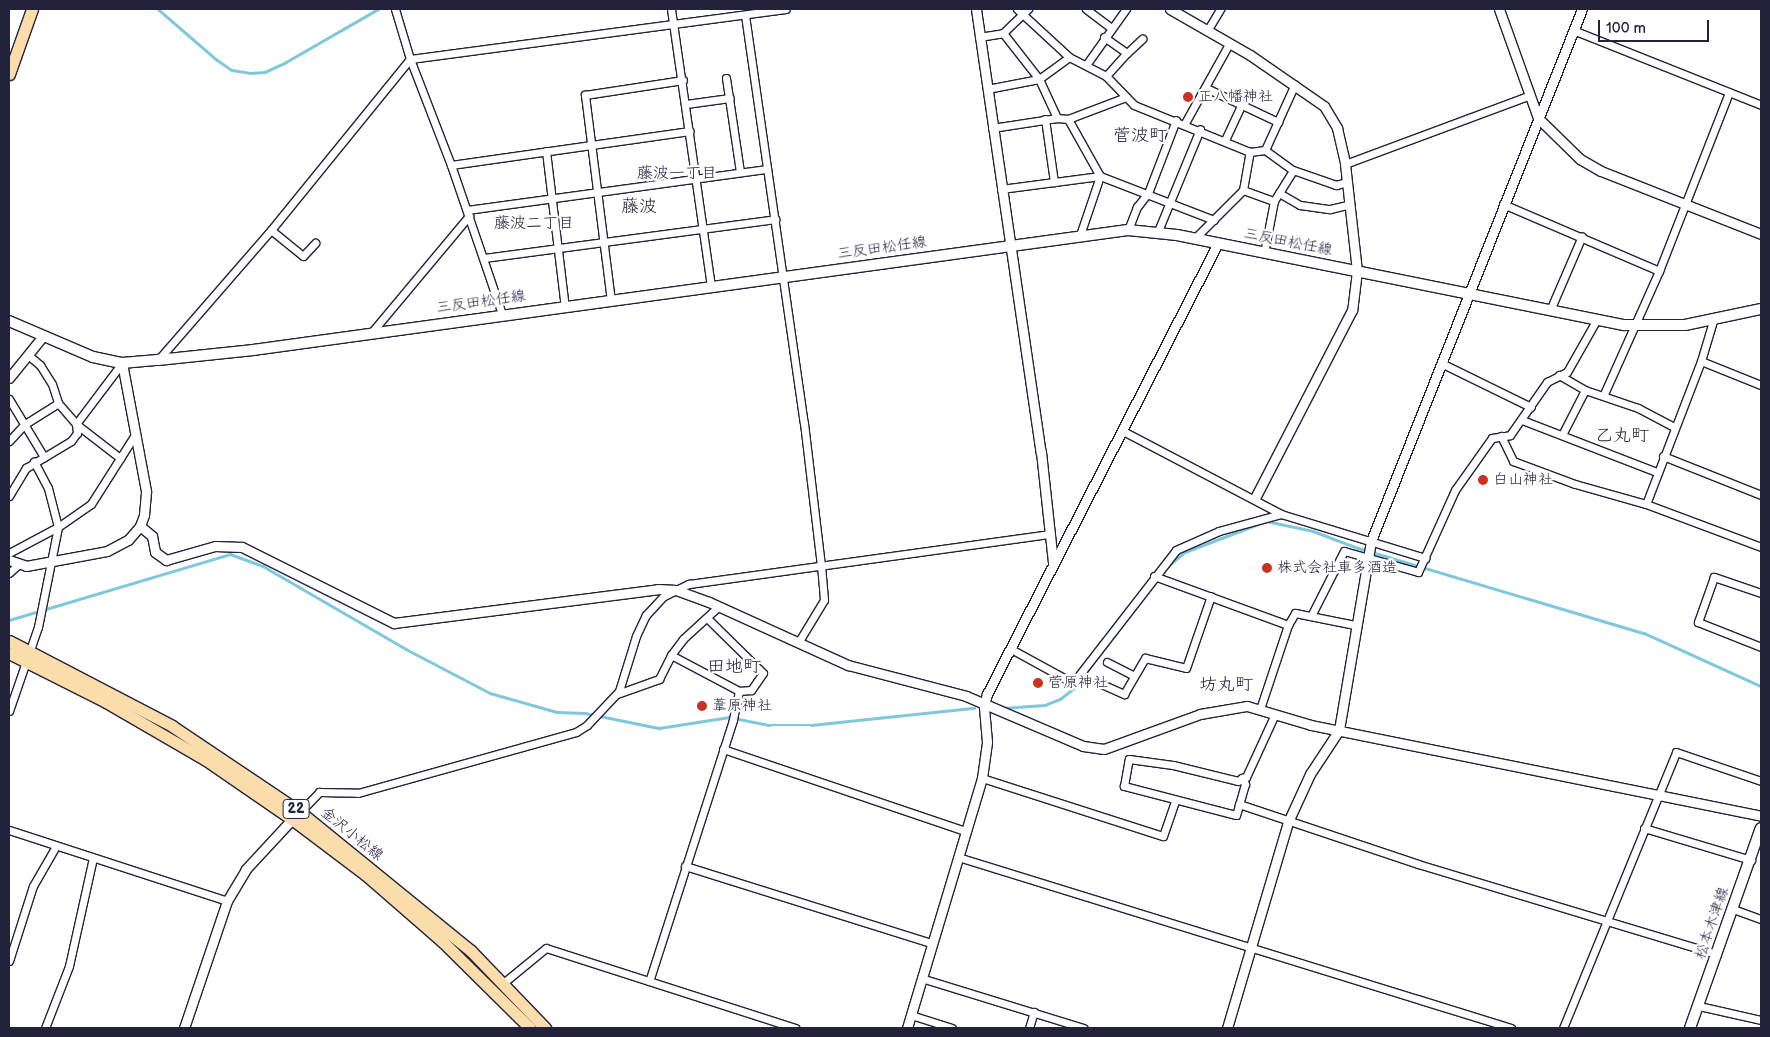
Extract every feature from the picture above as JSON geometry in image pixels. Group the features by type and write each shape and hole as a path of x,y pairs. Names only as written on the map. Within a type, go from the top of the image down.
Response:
{"main road":[{"path":"9,74 32,9"},
{"name":"三反田松任線","path":"9,322 94,357 122,363 371,333 1128,230 1158,231 1634,325 1713,322 1761,309"},
{"name":"金沢小松線","path":"9,641 27,656"},
{"name":"金沢小松線","path":"9,652 27,656 172,726 296,815 471,951 545,1028"},
{"name":"金沢小松線","path":"296,815 442,941 530,1028"},
{"name":"松本木津線","path":"1690,1028 1761,828"}],"street":[{"path":"395,9 410,59 451,165 502,314"},
{"path":"671,9 683,80 711,287"},
{"path":"158,360 271,230 410,59 786,9"},
{"path":"976,9 978,36 1051,534 1053,562"},
{"path":"1086,9 1111,28"},
{"path":"1086,65 1104,37 1126,9"},
{"path":"1170,9 1295,84 1324,106 1337,128 1345,164 1356,271 1352,310 1255,498"},
{"path":"1206,31 1220,9"},
{"path":"1499,9 1538,118 1580,159 1601,171 1761,234"},
{"path":"1227,1028 1249,948 1288,822 1310,774 1339,730 1349,679 1355,626 1369,549 1468,292 1582,9"},
{"path":"978,36 1003,32 1022,11 1069,57 1106,76 1134,105 1186,123 1250,152 1265,150 1293,170 1336,184 1347,182"},
{"path":"745,14 775,219 781,276 804,423 824,600 798,644"},
{"path":"1573,30 1761,105"},
{"path":"1003,32 1039,79 1057,118"},
{"path":"1104,37 1127,53"},
{"path":"1106,76 1142,39"},
{"path":"1186,123 1229,44"},
{"path":"987,89 1039,79 1069,57"},
{"path":"726,78 740,172"},
{"path":"611,301 585,95 683,80"},
{"path":"1265,150 1295,84"},
{"path":"1206,88 1278,122"},
{"path":"1604,394 1659,271 1729,92"},
{"path":"1345,164 1531,95"},
{"path":"992,128 1045,119 1057,118 1068,120 1126,97"},
{"path":"686,104 730,98"},
{"path":"1225,140 1242,104"},
{"path":"1045,119 1054,182"},
{"path":"1068,120 1100,176 1080,236"},
{"path":"1128,230 1137,207 1148,193 1176,120"},
{"path":"1158,231 1200,129"},
{"path":"451,165 690,131"},
{"path":"546,151 565,307"},
{"path":"1194,238 1243,190 1250,152"},
{"path":"371,333 468,213 596,191 767,169"},
{"path":"1264,253 1274,201 1293,170"},
{"path":"1001,189 1100,176 1171,201 1214,220"},
{"path":"1243,190 1274,201"},
{"path":"1279,193 1300,205 1330,209 1348,205"},
{"path":"1503,204 1582,236 1659,271"},
{"path":"484,258 775,219"},
{"path":"271,230 303,256 315,243"},
{"path":"1551,308 1582,236"},
{"path":"907,1028 982,778 988,742 984,704 1053,562 1123,431 1218,243"},
{"path":"1123,431 1255,498 1282,514 1369,549 1418,572 1455,490 1492,438 1510,435 1531,408 1546,382 1566,372 1597,319"},
{"path":"1646,504 1674,427 1702,361 1713,322"},
{"path":"9,378 43,336"},
{"path":"28,355 40,365 52,384 58,403 76,424 120,458"},
{"path":"1702,361 1761,385"},
{"path":"9,496 26,468 71,441 77,433 76,424 122,363"},
{"path":"9,560 18,564 107,551 128,540 140,526 144,515 146,491 122,363"},
{"path":"1441,363 1531,408"},
{"path":"1558,375 1585,390 1604,394 1674,427"},
{"path":"1563,433 1585,390"},
{"path":"9,399 44,457"},
{"path":"9,441 25,424 58,403"},
{"path":"1522,420 1563,433 1657,472"},
{"path":"9,553 58,527 91,504 136,432"},
{"path":"1501,436 1513,461 1575,484 1646,504 1761,547"},
{"path":"1663,456 1761,495"},
{"path":"9,711 39,620 53,560 58,527 48,488 34,462"},
{"path":"1011,649 1073,683 1179,548 1219,531 1282,514"},
{"path":"140,526 152,536 155,552 166,560 215,546 242,547 394,624 658,589 676,590 719,606 798,644 848,665 966,696 1083,746 1104,749 1200,714 1247,706 1260,709 1274,716 1339,730 1761,816"},
{"path":"184,1028 227,900 246,869 319,792 358,793 576,732 602,712 617,694 646,615 664,596 689,584 1051,534"},
{"path":"1312,616 1344,550 1369,549 1425,559"},
{"path":"9,573 18,564"},
{"path":"1158,577 1288,625"},
{"path":"1761,593 1714,577 1698,622 1761,647"},
{"path":"1097,682 1124,694 1145,658 1186,668 1211,596"},
{"path":"617,694 659,679 671,655 719,606"},
{"path":"1260,709 1288,625 1295,613 1355,626"},
{"path":"671,655 739,691 751,690 763,674 707,618"},
{"path":"1107,662 1134,676"},
{"path":"649,981 734,717 739,691"},
{"path":"1242,778 1245,784 1236,815 1175,801 1124,786 1128,759 1173,765 1238,781 1242,778 1274,716"},
{"path":"723,749 965,831"},
{"path":"1563,1028 1676,752 1761,781"},
{"path":"982,778 1163,836 1175,801"},
{"path":"1239,804 1288,822 1606,922 1717,954"},
{"path":"1644,828 1750,860"},
{"path":"9,830 227,900"},
{"path":"9,961 33,886 56,846"},
{"path":"958,857 1511,1028"},
{"path":"45,1028 69,966 93,858"},
{"path":"685,866 931,943"},
{"path":"1733,909 1761,919"},
{"path":"502,984 546,948 795,1028"},
{"path":"921,978 1083,1028"},
{"path":"1699,1006 1761,1020"},
{"path":"1029,1028 1034,1012"},
{"path":"911,1015 952,1028"}],"waterway":[{"path":"158,9 216,59 232,70 250,73 265,72 286,62 378,9"},
{"path":"1002,708 1045,705 1060,699 1074,688 1167,567 1185,552 1266,521 1313,531 1358,548 1644,633 1761,686"},
{"path":"9,620 230,554 263,566 406,649 490,693 557,712 585,713 659,728 729,717 769,725 811,725 974,708"}],"place":[{"name":"正八幡神社","path":"1188,97"},
{"name":"白山神社","path":"1483,480"},
{"name":"株式会社車多酒造","path":"1267,568"},
{"name":"菅原神社","path":"1038,683"},
{"name":"葦原神社","path":"702,706"}],"district":[{"name":"菅波町","path":"1140,136"},
{"name":"藤波一丁目","path":"677,174"},
{"name":"藤波","path":"639,207"},
{"name":"藤波二丁目","path":"534,224"},
{"name":"乙丸町","path":"1622,436"},
{"name":"田地町","path":"734,667"},
{"name":"坊丸町","path":"1226,685"}]}
